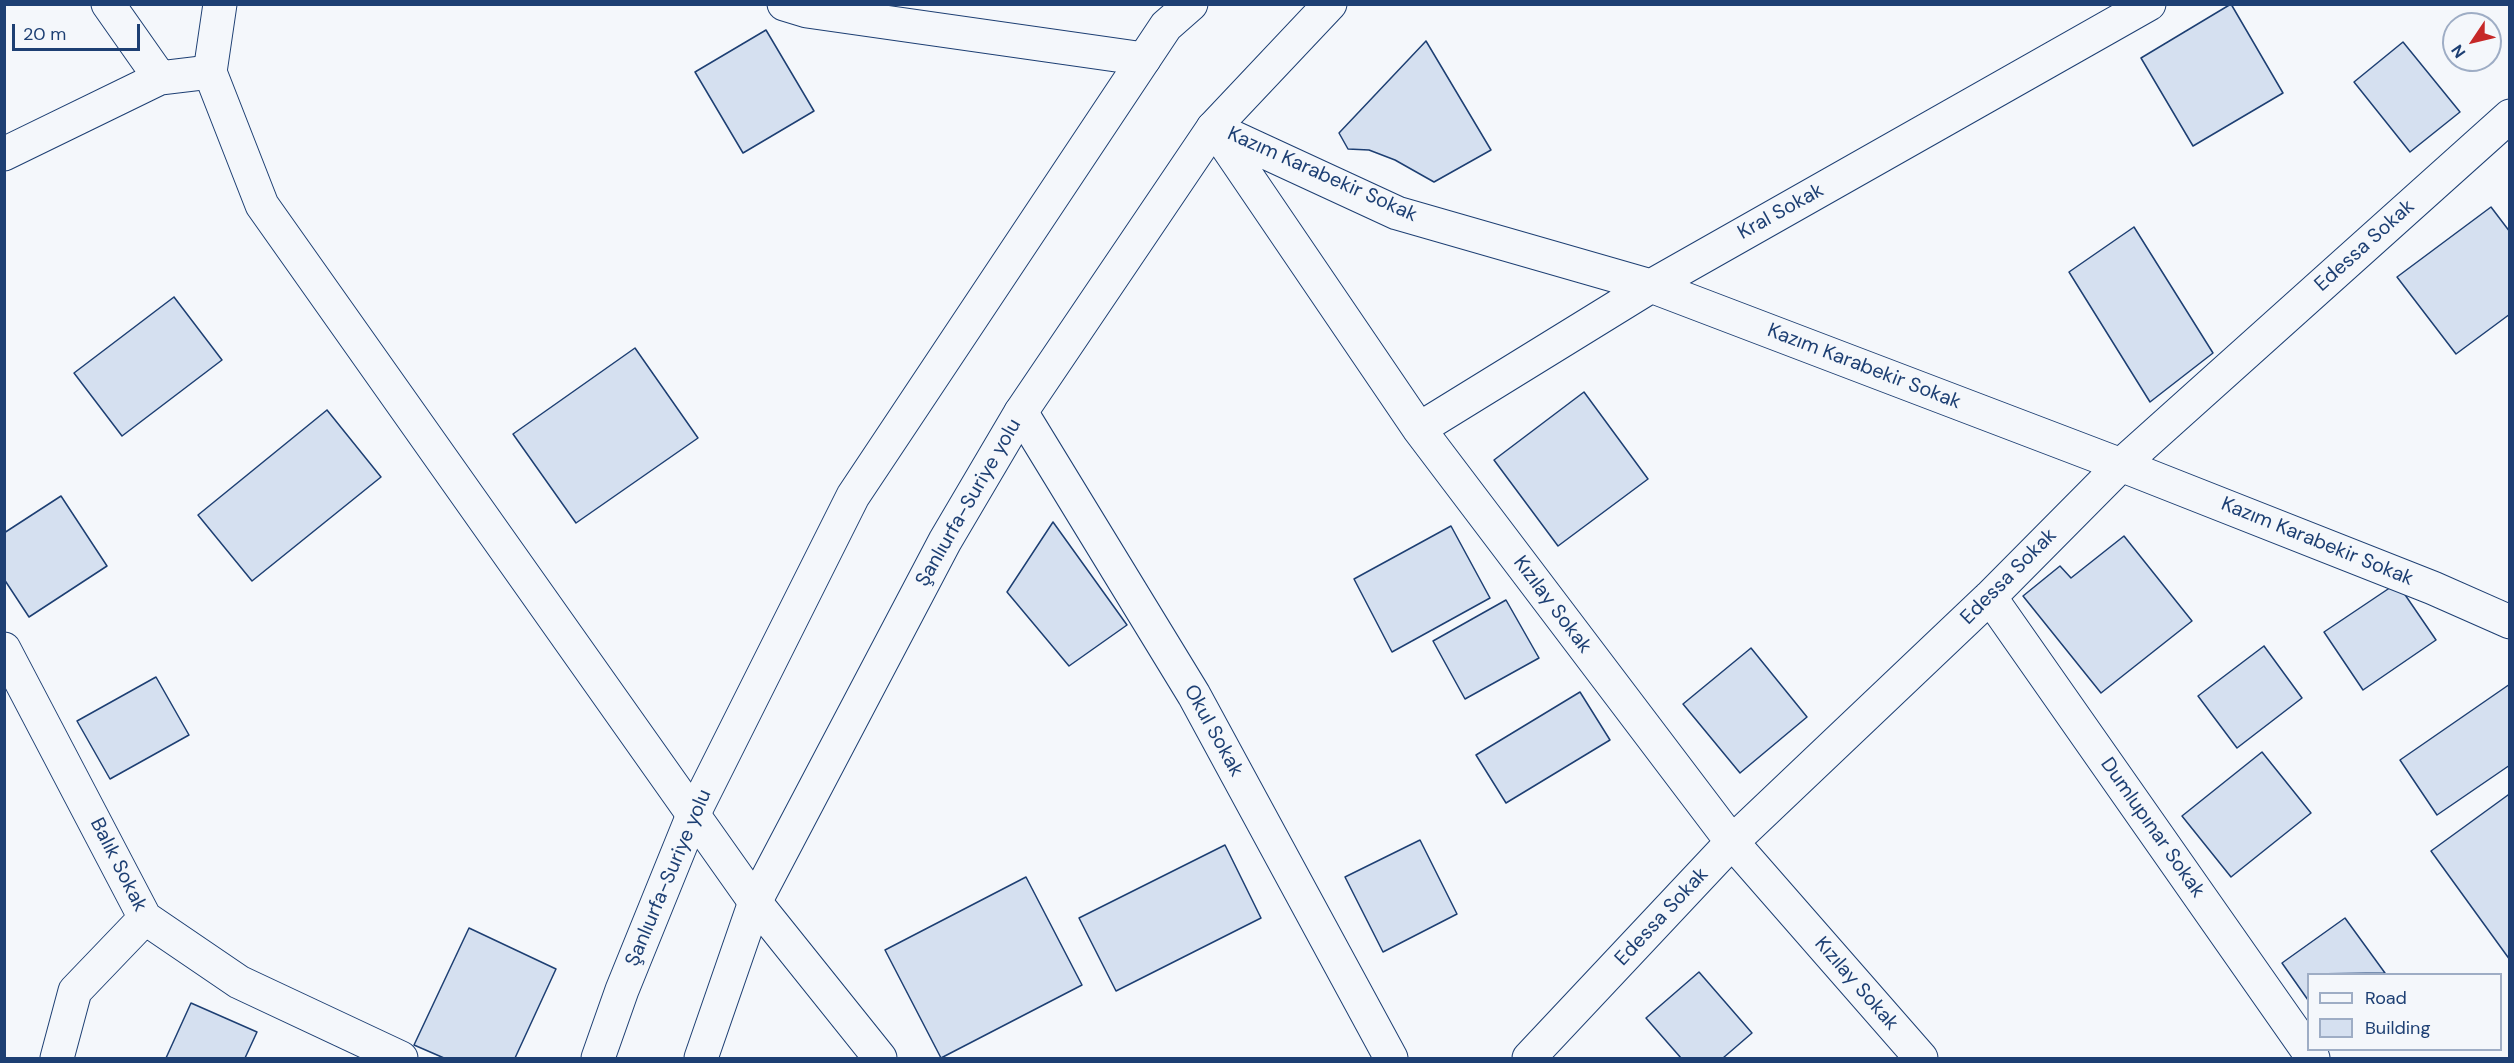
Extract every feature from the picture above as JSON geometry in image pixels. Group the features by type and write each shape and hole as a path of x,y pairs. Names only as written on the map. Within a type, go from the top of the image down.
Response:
{"street":[{"path":"108,4 160,78"},
{"path":"220,4 210,72 262,206 755,902 880,1059"},
{"path":"784,4 807,11 1144,59"},
{"name":"Şanlıurfa-Suriye yolu","path":"598,1059 622,990 693,815 853,496 1166,26 1191,4"},
{"name":"Şanlıurfa-Suriye yolu","path":"700,1059 755,902 945,541 1021,412 1214,128 1330,4"},
{"name":"Kral Sokak","path":"1419,429 1651,286 2149,4"},
{"path":"4,154 160,78 210,72"},
{"name":"Edessa Sokak","path":"1529,1059 1732,842 1990,597 2121,465 2510,116"},
{"name":"Kazım Karabekir Sokak","path":"1214,128 1397,213 1651,286 2121,465 2433,588 2510,622"},
{"name":"Kızılay Sokak","path":"1214,128 1419,429 1732,842 1921,1059"},
{"name":"Okul Sokak","path":"1021,412 1194,695 1391,1059"},
{"name":"Dumlupınar Sokak","path":"1990,597 2307,1050"},
{"name":"Balık Sokak","path":"4,649 145,918 239,982 401,1059"},
{"path":"57,1059 75,991 145,918"}],"building":[{"path":"2231,4 2283,93 2193,146 2141,58"},
{"path":"766,30 814,111 743,153 695,72"},
{"path":"1426,41 1491,150 1434,182 1395,160 1369,150 1348,149 1339,133"},
{"path":"2403,42 2460,112 2410,152 2354,82"},
{"path":"2491,207 2510,232 2510,314 2456,354 2397,277"},
{"path":"2134,227 2213,353 2150,402 2069,272"},
{"path":"174,297 222,360 122,436 74,373"},
{"path":"635,348 698,438 576,523 513,434"},
{"path":"1584,392 1648,479 1558,546 1494,460"},
{"path":"327,410 381,477 252,581 198,515"},
{"path":"61,496 107,566 29,617 4,579 4,533"},
{"path":"1053,522 1127,625 1069,666 1007,592"},
{"path":"1451,526 1490,598 1392,652 1354,579"},
{"path":"2124,536 2192,621 2101,693 2023,596 2060,566 2071,578"},
{"path":"2397,583 2436,640 2363,690 2324,632"},
{"path":"1506,600 1539,658 1465,699 1433,641"},
{"path":"2264,646 2302,698 2237,748 2198,696"},
{"path":"1751,648 1807,717 1740,773 1683,704"},
{"path":"156,677 189,735 110,779 77,721"},
{"path":"2510,684 2510,765 2437,815 2400,760"},
{"path":"1580,692 1610,740 1506,803 1476,755"},
{"path":"2262,752 2311,813 2231,877 2182,816"},
{"path":"2508,795 2510,797 2510,960 2431,851"},
{"path":"1420,840 1457,914 1383,952 1345,877"},
{"path":"1225,845 1261,918 1116,991 1079,918"},
{"path":"1026,877 1082,985 941,1058 885,950"},
{"path":"2345,918 2385,973 2307,973 2307,999 2282,963"},
{"path":"469,928 556,969 515,1058 444,1058 414,1045"},
{"path":"1699,972 1752,1033 1723,1058 1681,1058 1646,1018"},
{"path":"191,1003 257,1032 245,1058 166,1058"}]}
